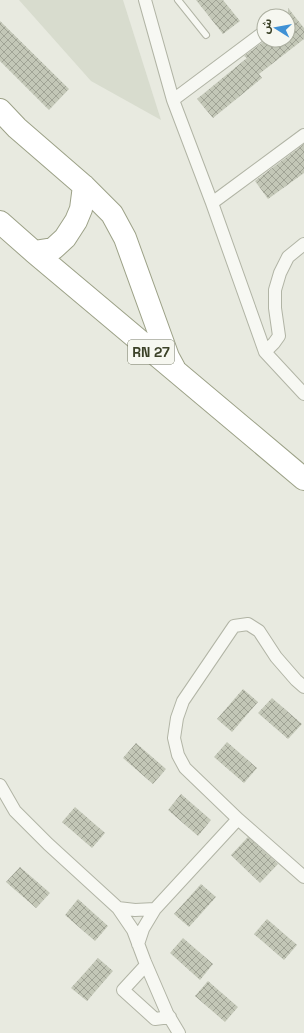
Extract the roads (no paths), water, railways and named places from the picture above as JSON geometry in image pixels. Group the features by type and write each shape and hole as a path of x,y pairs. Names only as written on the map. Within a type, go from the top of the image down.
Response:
{"highway":[{"path":"0,110 9,128 84,186 112,214 125,238 168,357 176,373"},
{"path":"34,252 54,249 65,238 76,221 81,209 84,186"},
{"name":"RN 27","path":"0,222 176,373 304,480"},
{"name":"RN 27","path":"0,241 304,493"}],"street":[{"path":"146,0 173,100 212,203 265,352 304,394"},
{"path":"173,100 256,38"},
{"path":"212,203 304,135"},
{"path":"265,352 279,336 275,308 275,290 280,273 288,257 304,244"},
{"path":"304,687 276,657 259,631 248,624 234,626 183,701 177,718 174,738 178,755 185,768 238,819 304,877"},
{"path":"0,785 15,811 48,844 118,908 133,930 146,965 179,1033"},
{"path":"138,944 143,929 155,909 238,819"},
{"path":"118,908 135,910 155,909"},
{"path":"146,965 123,990 155,1018 170,1017"}],"lane":[{"path":"178,0 206,35"}]}
